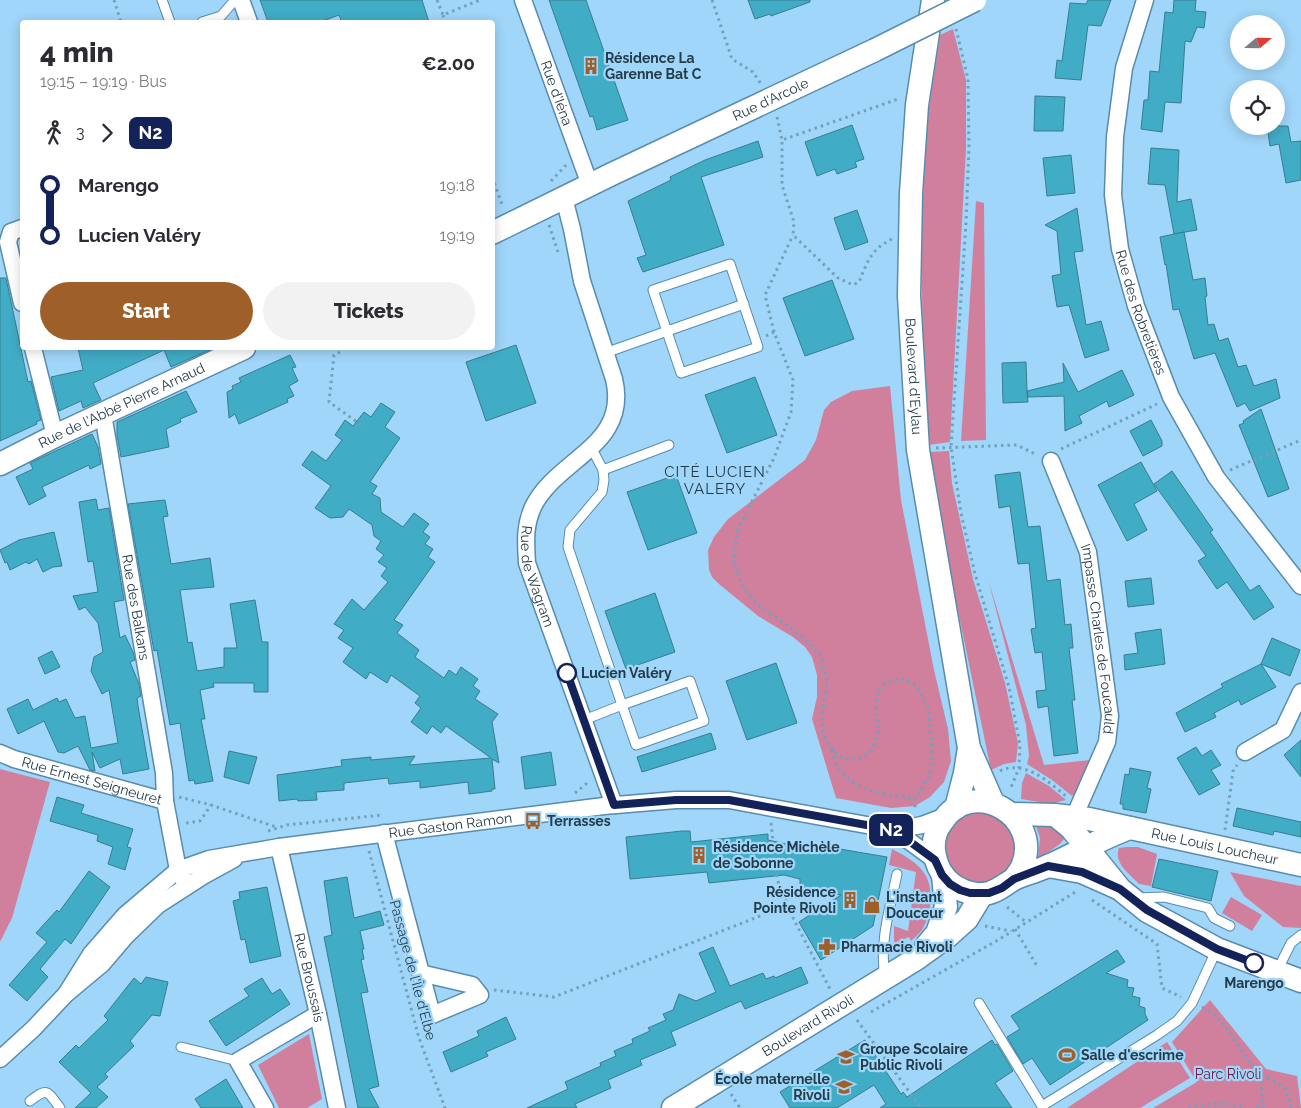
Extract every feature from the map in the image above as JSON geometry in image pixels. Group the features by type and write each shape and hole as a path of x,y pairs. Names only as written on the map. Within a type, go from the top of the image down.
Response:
{"main road":[{"name":"Boulevard d'Eylau","path":"933,0 920,91 910,230 909,296 918,450 969,748 982,780 1002,808"},
{"name":"Rue d'Arcole","path":"554,203 875,50 975,0"},
{"path":"495,232 554,203"},
{"name":"Rue de l'Abbé Pierre Arnaud","path":"0,464 55,436 240,350"},
{"name":"Boulevard d'Eylau","path":"951,812 965,773 969,748"},
{"path":"1014,879 1022,867 1026,853 1025,839 1020,825 1002,808 974,802 951,812 937,829 933,844 939,868 950,884 970,893 982,894 1002,888 1014,879 1048,866 1087,846 1130,828"},
{"name":"Rue Louis Loucheur","path":"1002,808 1070,811 1090,819 1301,864"},
{"path":"1070,811 1071,828 1126,893 1147,910 1217,949 1301,981"},
{"path":"1048,866 1082,872 1126,893"},
{"name":"Boulevard Rivoli","path":"916,960 937,933 946,907 939,868"},
{"name":"Boulevard Rivoli","path":"673,1108 843,1016 885,977 916,960 948,936 968,918 982,894"}],"street":[{"path":"241,0 248,20"},
{"name":"Rue d'Iéna","path":"523,0 590,185"},
{"name":"Rue des Robretières","path":"1145,0 1124,68 1115,137 1113,195 1120,249 1136,306 1172,397 1216,477 1301,586"},
{"name":"Rue de Wagram","path":"554,203 572,230 582,281 616,389 617,404 609,428 547,487 534,507 525,532 527,564 614,805"},
{"path":"20,229 11,232 8,242 20,294"},
{"path":"34,350 55,436"},
{"name":"Rue des Balkans","path":"103,414 164,773 164,797"},
{"name":"Impasse Charles de Foucauld","path":"1056,455 1088,552 1110,716 1107,742 1070,811"},
{"path":"1245,752 1283,730 1301,692"},
{"name":"Rue Ernest Seigneuret","path":"0,753 14,759 164,797 180,874"},
{"name":"Rue Gaston Ramon","path":"0,1059 33,1029 66,994 102,964 126,926 154,889 209,859 384,833 614,805 676,800 729,800 894,830 915,826 951,812"},
{"name":"Rue Gaston Ramon","path":"894,830 939,868"},
{"path":"384,833 420,973 432,1015 480,995 472,985 420,973"},
{"name":"Rue Broussais","path":"280,847 318,1014 336,1108"},
{"name":"Rue Gaston Ramon","path":"126,926 203,876 244,853"},
{"path":"158,906 165,892 180,874 203,876"},
{"path":"265,1108 238,1061 318,1014"}],"lane":[{"path":"162,0 169,20"},
{"path":"208,20 221,16 235,0"},
{"path":"730,264 758,347 681,373 667,331 653,290 730,264"},
{"path":"605,353 744,304"},
{"path":"603,470 669,445"},
{"path":"584,720 622,705 690,681 704,721 636,745 622,705 568,547 570,530 602,492 603,470 591,447"},
{"path":"885,977 882,962 884,938 897,874"},
{"path":"1126,893 1164,897 1208,908 1214,918 1230,926"},
{"path":"1277,971 1291,943 1301,935"},
{"path":"979,1003 1042,1106 1177,1021 1192,1003 1217,949"},
{"path":"181,1047 238,1061"},
{"path":"30,1101 41,1092 45,1092 49,1094 60,1108"}],"path":[{"path":"114,0 120,20"},
{"path":"437,0 444,20"},
{"path":"443,15 480,0"},
{"path":"712,0 732,59 753,72 770,100"},
{"path":"956,19 956,29 968,79 969,147 966,223 951,447 961,513 975,574 1009,687 1020,744 1019,768 1002,808"},
{"path":"915,799 884,794 852,783 838,768 832,750 823,733 822,718 827,682 821,656 803,637 760,606 744,589 733,560 738,528 774,458 791,412 793,380 774,332 765,295 793,235 794,222 782,185 782,140 920,91"},
{"path":"554,203 560,258"},
{"path":"793,235 838,278 853,285 859,282 868,259 880,246 910,230"},
{"path":"756,340 774,332"},
{"path":"340,352 334,355 329,402 364,427"},
{"path":"918,450 1017,445 1056,455 1172,397"},
{"path":"1248,462 1301,440"},
{"path":"832,750 846,759 862,758 872,750 879,731 876,710 878,691 886,682 903,679 917,686 928,707 932,750 930,775 915,799 915,826"},
{"path":"1223,848 1233,772 1245,752"},
{"path":"982,780 1007,767 1026,769 1050,782 1070,799 1070,811"},
{"path":"566,794 575,793 586,784 587,776"},
{"path":"164,797 211,805 276,828"},
{"path":"172,838 185,823 200,821 211,805"},
{"path":"915,808 924,805"},
{"path":"769,807 777,879 793,918 843,1016 857,1020 921,1108"},
{"path":"260,833 276,828 386,815"},
{"path":"276,828 280,847"},
{"name":"Passage de l'Île d'Elbe","path":"365,836 418,1038 446,1108"},
{"path":"857,1020 1015,929 1078,890 1084,895"},
{"path":"1092,900 1157,944 1162,988 1210,1011 1222,1022 1260,1073 1286,1089 1292,1108"},
{"path":"480,995 496,990 554,997 788,905"},
{"path":"968,918 979,925 1011,931"},
{"path":"1015,929 1037,966"},
{"path":"418,1038 421,1025"},
{"path":"1256,1108 1263,1106 1260,1073"},
{"path":"725,1100 740,1090"},
{"path":"1188,1108 1208,1103 1232,1103 1246,1108"}],"green space":[{"path":"953,29 966,80 966,149 950,442 928,445 922,287 924,169 929,106 940,35"},
{"path":"976,201 984,203 986,440 961,441"},
{"path":"890,386 901,500 934,670 948,729 951,761 944,782 930,797 915,806 891,808 836,798 812,719 817,697 817,675 812,657 805,647 793,637 758,616 712,577 709,570 708,550 714,537 728,519 805,460 816,440 824,410 831,402 852,391"},
{"path":"949,451 952,483 973,579 1005,683 1018,743 1016,762 1004,764 991,770 947,558 929,452"},
{"path":"988,579 1044,765 1090,760 1081,786 1072,796 1027,764 1029,756 1026,725"},
{"path":"0,769 50,782 12,918 0,942"},
{"path":"1026,773 1049,786 1066,800 1050,804 1021,799 1022,783"},
{"path":"963,811 1002,813 1020,846 1007,874 992,882 962,881 947,866 943,847 947,825"},
{"path":"1035,823 1054,825 1067,835 1060,844 1038,859 1040,838"},
{"path":"1138,847 1157,854 1151,886 1139,884 1120,863 1118,859 1119,848"},
{"path":"892,849 911,860 920,868 926,876 931,896 928,918 922,930 911,941 909,937 894,943 894,926 908,931 916,872 889,865"},
{"path":"1230,872 1301,886 1301,928 1283,927 1244,896"},
{"path":"1231,897 1262,915 1252,931 1222,913"},
{"name":"Parc Rivoli","path":"1210,1000 1266,1069 1297,1076 1301,1108 1153,1108 1197,1082 1172,1042"},
{"path":"309,1034 322,1099 307,1108 279,1108 258,1065"},
{"path":"1167,1042 1190,1078 1140,1108 1067,1108"}],"building":[{"path":"260,0 422,0 428,20 341,20 339,15 325,20 267,20"},
{"name":"Résidence La Garenne Bat C","path":"549,0 586,0 628,120 597,130 593,116 590,117"},
{"path":"748,0 810,0 810,2 771,16 770,14 755,19"},
{"path":"1088,0 1111,0 1101,26 1088,25 1081,80 1055,78 1057,60 1062,61 1070,3 1086,4"},
{"path":"1174,0 1196,0 1195,11 1206,12 1204,28 1197,27 1191,42 1185,41 1181,103 1165,102 1162,132 1141,129 1144,100 1148,100 1150,71 1159,72 1165,12 1173,13"},
{"path":"1035,96 1065,97 1063,131 1034,131"},
{"path":"852,125 864,159 855,162 857,167 837,174 835,169 817,176 805,142"},
{"path":"1285,126 1288,126 1291,142 1301,141 1301,180 1286,183 1279,144 1270,146 1268,135 1285,135"},
{"path":"758,141 763,157 701,177 724,245 643,272 637,258 646,255 628,201 671,180 670,177 705,160"},
{"path":"1151,148 1179,150 1177,202 1191,199 1197,230 1174,234 1165,185 1148,184"},
{"path":"1071,155 1075,193 1047,196 1043,158"},
{"path":"1077,208 1083,251 1074,252 1086,325 1101,321 1109,350 1085,358 1069,305 1057,307 1052,276 1061,274 1057,231 1045,225"},
{"path":"857,210 868,242 845,250 834,218"},
{"path":"1184,232 1193,280 1205,278 1208,325 1214,324 1219,341 1228,338 1238,367 1246,365 1254,386 1276,379 1280,398 1250,411 1245,403 1237,407 1215,353 1194,359 1179,309 1173,310 1160,237"},
{"path":"0,278 6,278 20,350 28,382 31,381 41,420 36,422 37,424 0,441"},
{"path":"832,280 854,339 805,356 783,298"},
{"path":"516,345 536,403 486,421 466,362"},
{"path":"78,350 164,350 93,383 101,400 83,408 81,401 59,411 51,377 83,370"},
{"path":"164,350 209,350 171,367"},
{"path":"290,355 296,367 292,368 298,381 289,386 294,396 287,399 288,402 239,424 235,414 229,418 227,392 233,389 232,386 241,382 239,378"},
{"path":"1026,362 1028,402 1003,403 1002,363"},
{"path":"1063,363 1078,392 1122,370 1134,395 1109,407 1107,401 1079,416 1082,423 1065,431 1064,396 1028,397 1027,391 1064,382"},
{"path":"755,377 777,435 727,453 705,395"},
{"path":"186,391 197,412 180,419 181,422 166,429 169,447 121,457 117,422"},
{"path":"381,403 395,412 385,427 400,438 370,482 377,486 372,494 380,498 381,512 403,527 414,513 429,524 423,532 430,537 425,544 433,549 428,557 435,562 394,620 403,625 397,633 419,650 415,657 444,678 449,670 456,675 461,667 478,679 473,686 480,691 475,699 498,714 492,722 499,763 492,759 495,789 469,794 468,782 420,788 420,781 389,784 388,778 344,783 344,790 316,792 317,800 298,801 297,799 279,801 277,775 342,766 341,760 371,757 371,760 415,756 409,765 491,758 446,726 441,733 432,726 427,734 411,722 421,708 415,703 420,696 391,675 387,683 370,672 366,679 343,662 353,648 338,638 344,630 334,624 352,599 364,610 388,582 381,576 387,568 378,562 384,555 376,549 381,541 374,536 372,525 349,509 343,517 330,518 315,508 331,486 302,465 312,451 326,461 342,440 335,435 345,420 353,426 364,412 371,417"},
{"path":"1261,409 1289,489 1268,497 1239,425"},
{"path":"1151,420 1162,441 1162,446 1143,456 1130,431"},
{"path":"92,434 98,447 101,464 90,469 89,465 42,487 46,496 29,505 16,477 33,469 30,463"},
{"path":"1141,462 1157,491 1134,504 1147,530 1127,541 1098,485"},
{"path":"1172,471 1213,530 1210,532 1250,591 1259,585 1274,607 1254,620 1227,582 1217,589 1198,561 1206,556 1154,484"},
{"path":"1020,472 1028,527 1040,526 1047,581 1060,579 1065,625 1071,624 1073,648 1069,648 1075,700 1072,700 1078,753 1054,756 1048,706 1038,708 1036,691 1046,690 1042,652 1035,653 1031,629 1036,628 1029,563 1018,564 1010,506 999,508 995,475"},
{"path":"676,475 697,533 648,550 627,492"},
{"path":"96,499 98,510 109,508 124,600 114,602 120,638 125,635 135,660 130,662 139,684 141,696 137,698 149,769 123,774 120,759 100,768 92,752 95,771 90,770 78,746 64,753 58,752 44,721 18,734 7,709 28,699 33,710 57,698 59,702 66,699 75,718 85,716 91,748 118,743 109,690 102,694 91,671 94,657 103,652 98,623 85,607 79,610 73,596 98,592 93,561 88,562 79,502"},
{"path":"165,500 168,516 163,517 171,564 210,558 214,587 180,590 188,643 192,642 197,671 224,667 224,648 237,648 230,604 255,600 262,642 268,642 268,692 254,692 254,683 213,683 214,687 200,690 205,719 201,719 213,781 195,784 194,780 189,781 180,723 170,725 157,650 154,651 128,504"},
{"path":"54,532 62,566 53,567 43,572 37,559 29,564 26,562 10,570 0,550 19,540"},
{"path":"1151,578 1154,604 1128,607 1125,581"},
{"path":"655,593 675,652 626,669 605,611"},
{"path":"1161,629 1165,664 1125,670 1124,655 1138,653 1135,633"},
{"path":"1272,638 1300,650 1290,676 1261,664"},
{"path":"52,651 60,667 45,674 38,658"},
{"path":"776,663 797,723 747,740 726,681"},
{"path":"1261,664 1276,687 1241,705 1239,700 1214,713 1216,717 1185,732 1176,713 1223,687 1221,684"},
{"path":"711,733 716,749 642,772 637,757"},
{"path":"1301,740 1301,777 1284,755"},
{"path":"1196,747 1202,756 1211,750 1221,765 1211,770 1220,784 1199,795 1177,758"},
{"path":"229,751 257,757 249,784 224,777"},
{"path":"551,752 556,785 525,789 521,757"},
{"path":"1130,768 1151,772 1147,788 1151,789 1146,813 1123,809 1123,804 1120,804 1125,774 1129,775"},
{"path":"57,797 84,805 81,813 133,829 127,847 131,848 125,870 108,864 113,847 97,841 98,835 50,821"},
{"path":"1237,808 1301,822 1301,837 1274,831 1273,835 1233,826"},
{"path":"690,831 691,842 768,834 768,840 827,853 828,847 887,857 873,926 821,960 799,922 841,895 800,887 800,879 784,875 709,883 707,872 630,879 626,837"},
{"path":"1159,859 1218,871 1211,901 1152,887"},
{"path":"89,871 110,887 71,944 65,939 40,969 48,977 27,1001 9,985 47,942 36,933 57,910 59,912"},
{"path":"347,877 354,918 380,911 384,925 360,931 364,949 362,949 364,959 361,960 368,992 361,993 379,1086 369,1089 379,1108 358,1108 324,937 332,935 324,881"},
{"path":"267,887 281,956 250,963 245,939 241,940 233,901 240,899 239,892"},
{"path":"713,947 730,986 763,973 766,979 774,976 775,978 801,967 808,983 745,1009 741,1001 671,1032 676,1045 640,1060 642,1065 608,1080 611,1088 575,1104 577,1108 527,1108 568,1089 565,1082 601,1066 600,1063 616,1056 614,1051 633,1043 632,1039 650,1031 648,1028 666,1020 663,1014 673,1010 679,994 696,1001 716,992 699,953"},
{"path":"1117,950 1125,962 1106,973 1128,980 1127,987 1134,988 1132,996 1140,998 1139,1006 1145,1008 1148,1020 1050,1085 1032,1058 1023,1064 1007,1037 1020,1029 1011,1016"},
{"path":"146,977 168,982 160,1016 152,1015 130,1041 134,1046 105,1074 108,1077 97,1087 108,1097 96,1108 75,1108 91,1093 59,1062 76,1045 79,1048 108,1020 104,1016 134,978 141,984"},
{"path":"262,978 272,994 280,989 290,1004 226,1046 209,1021 249,996 244,989"},
{"path":"506,1017 516,1039 486,1052 488,1056 451,1072 443,1052 479,1036 477,1031"},
{"path":"865,1040 901,1094 903,1092 907,1097 992,1040 995,1045 997,1044 1013,1071 995,1083 1012,1108 880,1108 886,1104 874,1085 837,1108 790,1108 780,1092"},
{"path":"226,1079 243,1108 201,1108 195,1099"}],"bus line":[{"name":"N2","path":"567,673 614,805 676,800 729,800 894,830 935,860 942,875 950,884 970,893 989,893 1002,888 1014,879 1048,866 1082,872 1120,889 1147,910 1217,949 1254,963"}],"place":[{"name":"Résidence La Garenne Bat C","path":"591,66"},
{"name":"Lucien Valéry","path":"567,673"},
{"name":"Terrasses","path":"533,821"},
{"name":"Résidence Michèle de Sobonne","path":"699,855"},
{"name":"Résidence Pointe Rivoli","path":"850,900"},
{"name":"L'instant Douceur","path":"872,905"},
{"name":"Pharmacie Rivoli","path":"827,947"},
{"name":"Marengo","path":"1254,963"},
{"name":"Salle d'escrime","path":"1067,1055"},
{"name":"Groupe Scolaire Public Rivoli","path":"846,1057"},
{"name":"École maternelle Rivoli","path":"844,1087"}],"district":[{"name":"CITÉ LUCIEN VALERY","path":"715,480"}]}
